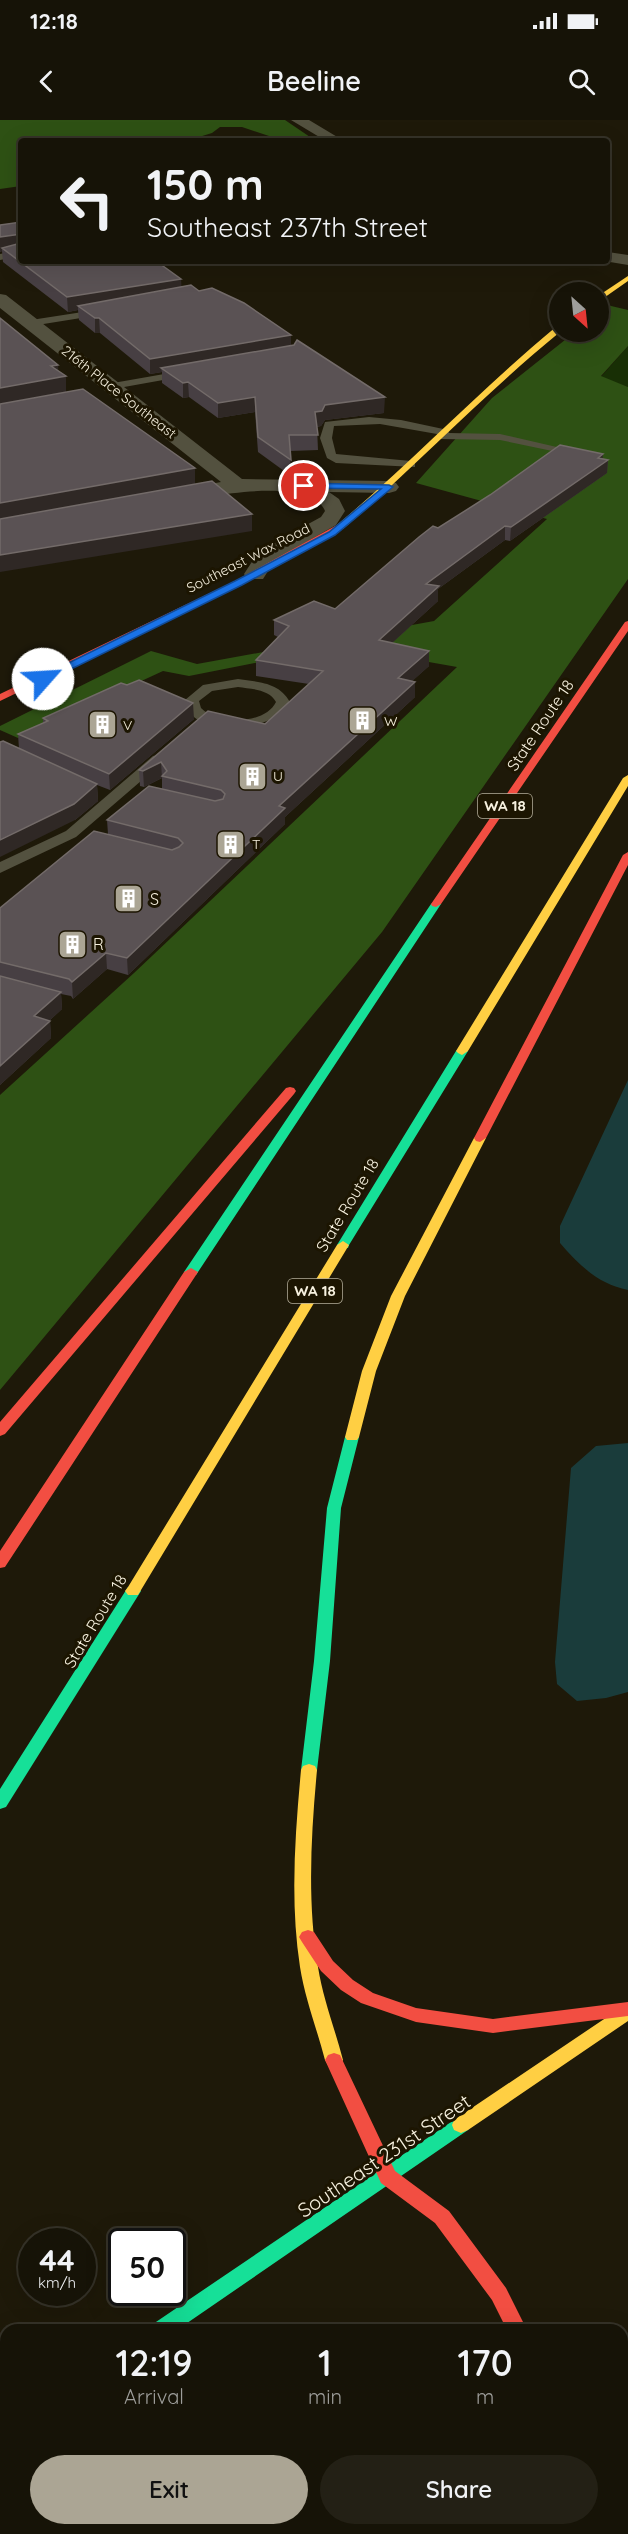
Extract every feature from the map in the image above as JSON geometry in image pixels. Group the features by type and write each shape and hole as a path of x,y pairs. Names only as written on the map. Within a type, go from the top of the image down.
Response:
{"main road":[{"path":"609,292 628,279"},
{"name":"Southeast Wax Road","path":"0,698 332,534 389,487 517,362 549,337"},
{"name":"State Route 18","path":"0,1563 379,987 628,624"},
{"name":"State Route 18","path":"0,1803 85,1670 628,778"},
{"path":"514,2324 499,2294 441,2217 388,2177 337,2071 309,1968 305,1932 305,1808 322,1660 334,1508 369,1371 398,1296 628,855"},
{"path":"0,1431 379,987"},
{"path":"305,1932 327,1966 347,1985 367,1998 416,2015 493,2026 628,2011"},
{"name":"Southeast 231st Street","path":"169,2324 388,2177 628,2011"},
{"path":"521,2086 596,2052"}],"street":[{"path":"298,120 331,138"},
{"path":"610,257 628,260"},
{"name":"216th Place Southeast","path":"0,299 16,316 115,388 237,485"},
{"path":"94,394 115,388"},
{"path":"158,499 237,485 389,487"},
{"path":"255,574 267,556 329,521 335,511 332,503 304,486"}],"lane":[{"path":"0,257 18,254"},
{"path":"16,316 114,310"},
{"path":"115,388 201,370"},
{"path":"411,465 336,459 329,450 326,431 329,424 336,421 390,420 443,434 500,437 596,457"},
{"path":"238,683 253,684 267,687 284,698 285,704 281,711 262,721 233,724 206,719 196,713 192,707 192,700 208,688 238,683"},
{"path":"190,733 206,719"},
{"path":"1,867 71,834 173,747"},
{"path":"92,790 118,795 144,794"},
{"path":"71,834 93,839"}],"green space":[{"path":"0,120 285,120 310,137 269,136 242,127 220,127 212,133 196,138 18,138 18,186 0,189"},
{"path":"609,305 628,310 628,346 601,376 628,387 628,579 382,932 0,1390 0,1095 134,973 457,667 361,650 260,662 189,676 163,671 18,738 0,730 0,726 151,651 197,664 434,621 547,519 416,483 492,398 562,342 609,342"},
{"path":"628,346 628,387 601,377"}],"water":[{"path":"628,1080 628,1290 598,1278 574,1259 560,1243 560,1226"},
{"path":"628,1443 628,1692 606,1698 577,1701 557,1684 555,1662 571,1468 596,1446"}],"building":[{"path":"18,222 18,234 0,237 0,225"},
{"path":"18,244 18,260 2,248"},
{"path":"23,264 160,264 181,279 67,297"},
{"path":"191,285 199,291 212,288 244,303 291,335 150,359 99,318 95,318 78,306"},
{"path":"0,318 58,365 51,366 66,376 0,388"},
{"path":"297,340 385,397 325,405 322,411 315,412 318,435 289,435 291,460 258,437 255,397 218,403 188,382 183,383 161,368 294,345"},
{"path":"83,389 195,468 0,503 0,404"},
{"path":"560,445 603,454 598,458 608,460 511,527 505,526 426,584 439,586 379,640 429,651 398,678 415,682 279,806 285,808 127,958 106,953 72,982 69,979 0,962 0,908 94,831 172,850 183,843 178,838 107,820 149,786 215,801 223,799 225,794 221,790 162,776 167,771 161,762 143,771 139,770 208,711 265,724 323,671 256,660 289,626 274,620 314,601 335,609 433,526 438,528 490,495"},
{"path":"212,481 252,514 0,555 0,519"},
{"path":"139,680 193,703 109,774 18,734 48,721 43,718 121,683 127,685"},
{"path":"3,741 97,784 74,804 0,840 0,742"},
{"path":"0,976 61,992 34,1016 50,1021 0,1066"}],"traffic: fast":[{"path":"191,1272 436,904"},
{"path":"343,1245 462,1051"},
{"path":"309,1770 322,1661 334,1508 352,1437"},
{"path":"0,1803 133,1591"},
{"path":"169,2324 461,2125"}],"traffic: slow":[{"path":"609,292 628,278"},
{"path":"340,527 549,337"},
{"path":"462,1051 628,778"},
{"path":"352,1437 369,1371 398,1296 480,1138"},
{"path":"133,1591 343,1245"},
{"path":"309,1770 303,1869 306,1945 314,1990 334,2060"},
{"path":"461,2125 628,2012"}],"traffic: jam":[{"path":"0,698 238,583 340,527"},
{"path":"436,904 628,624"},
{"path":"480,1138 628,855"},
{"path":"0,1431 290,1091"},
{"path":"0,1563 191,1272"},
{"path":"308,1937 327,1966 347,1985 367,1998 416,2015 493,2026 628,2009"},
{"path":"334,2060 388,2177 442,2217 499,2294 514,2324"}],"place":[{"name":"W","path":"363,721"},
{"name":"V","path":"102,725"},
{"name":"U","path":"252,776"},
{"name":"T","path":"231,844"},
{"name":"S","path":"129,899"},
{"name":"R","path":"72,944"}],"route":[{"path":"43,679 332,534 389,487 304,486"}]}
